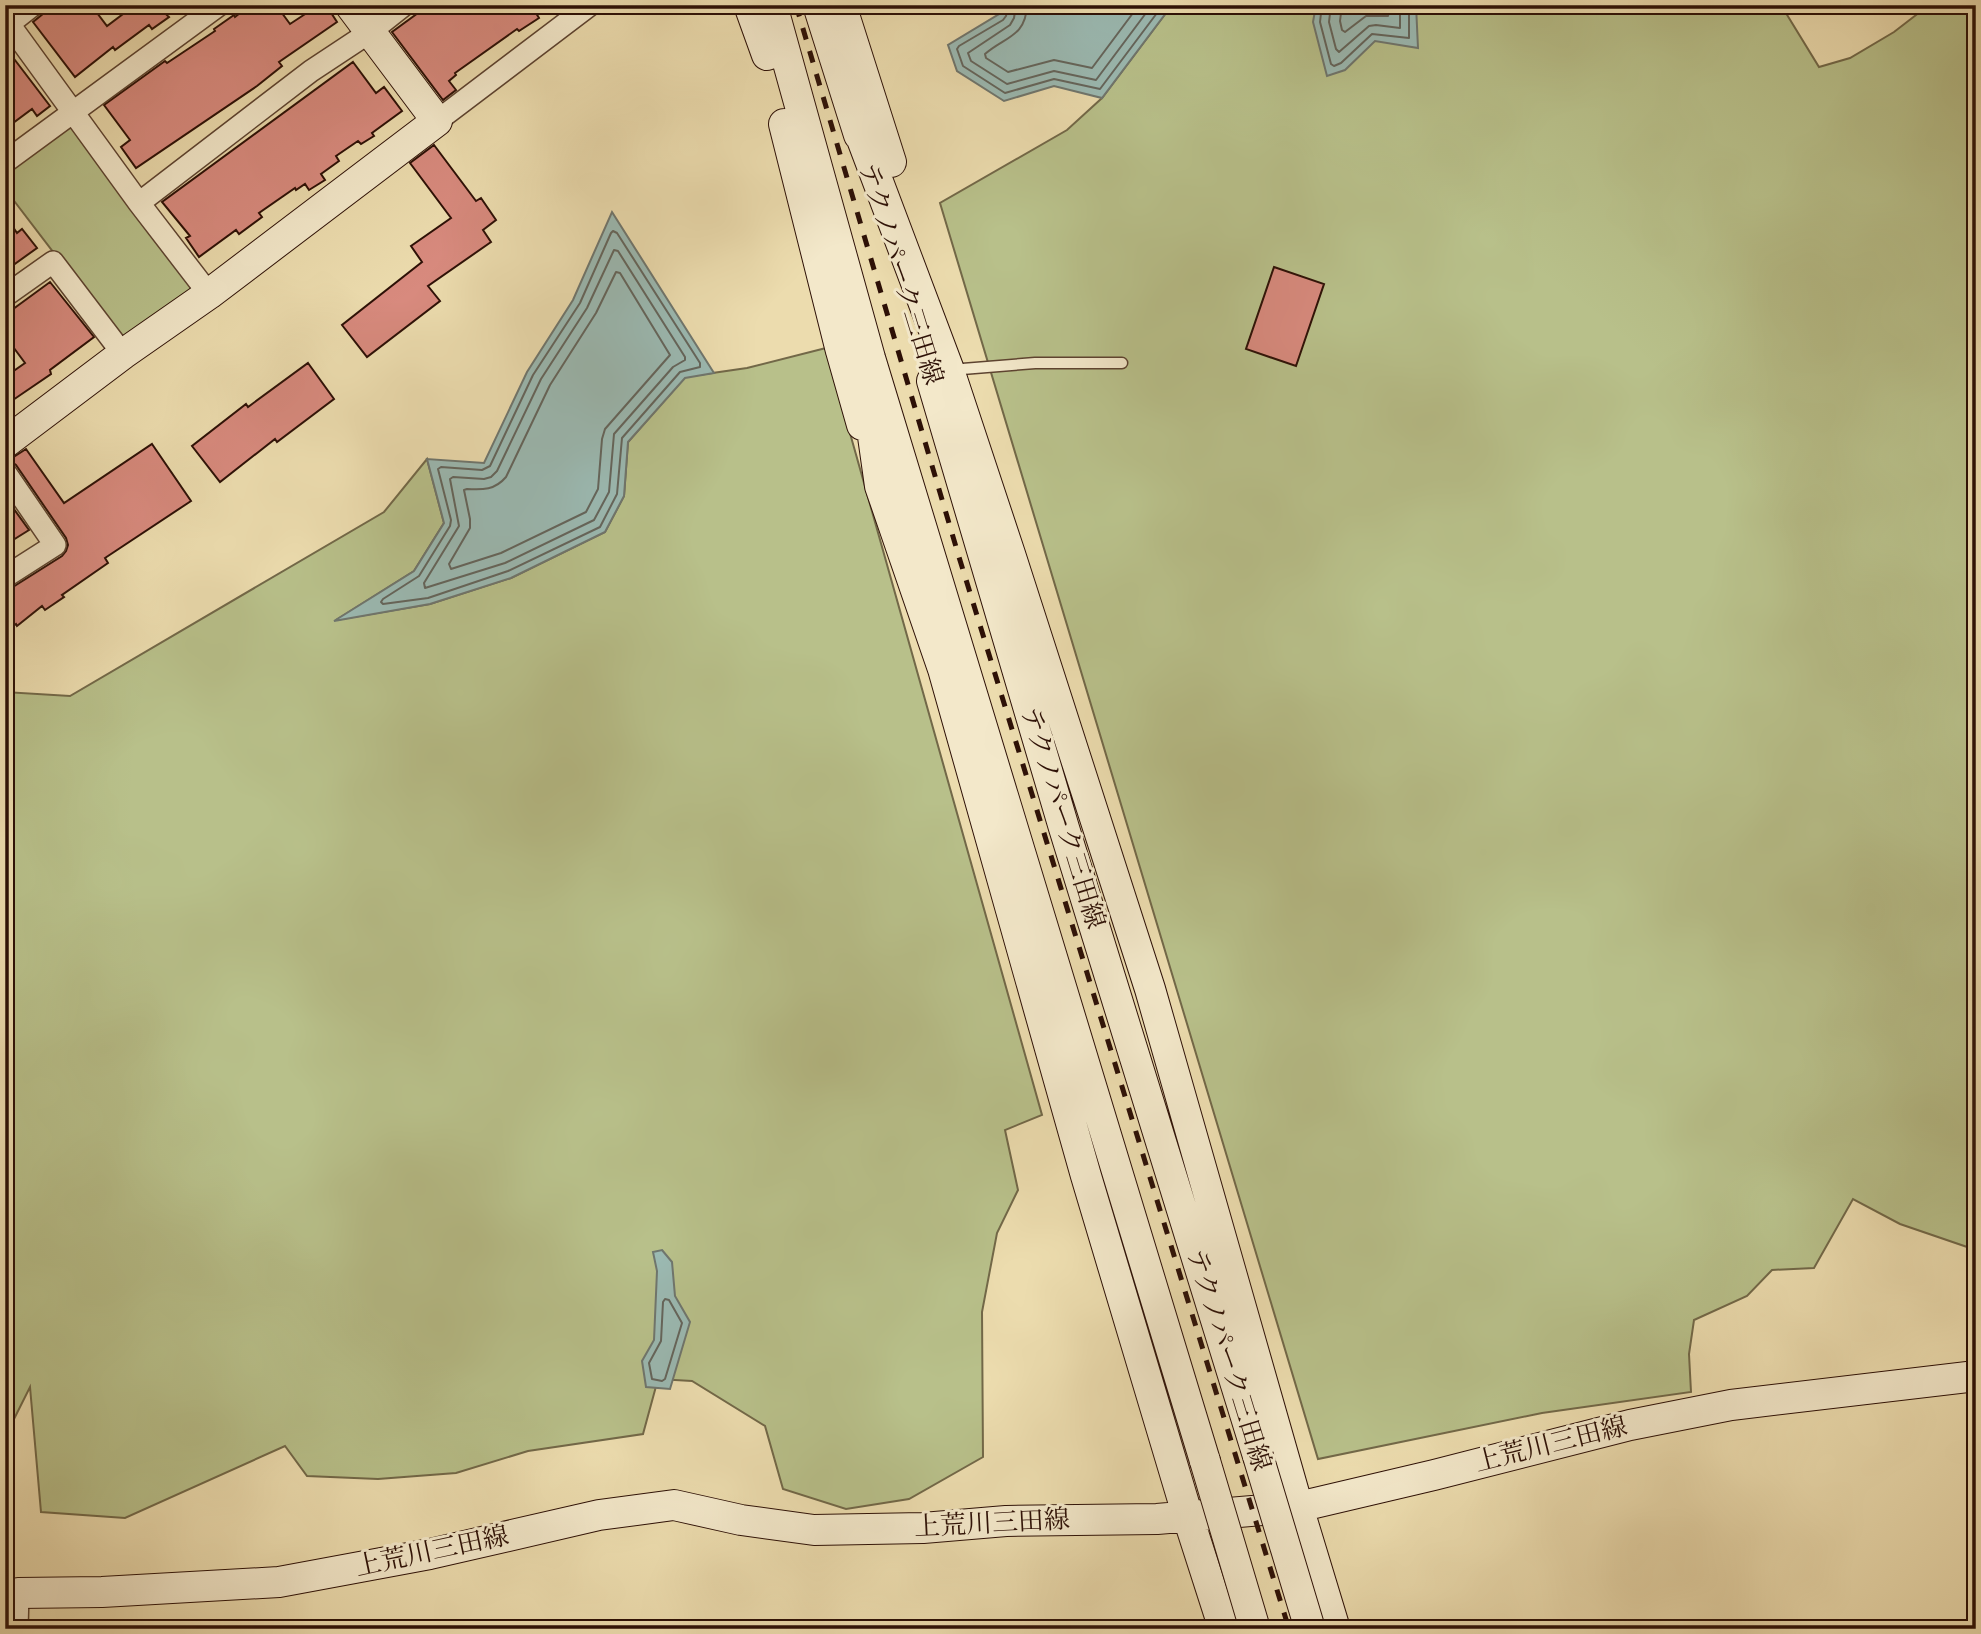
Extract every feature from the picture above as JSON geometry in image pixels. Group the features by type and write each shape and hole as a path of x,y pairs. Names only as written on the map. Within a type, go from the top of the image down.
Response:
{"main road":[{"path":"5,443 123,354 209,294 437,121 350,5"},
{"path":"749,5 767,55 841,351 880,486 943,669 1086,1176 1224,1629"},
{"name":"テクノパーク三田線","path":"772,5 870,358 1255,1629"},
{"name":"テクノパーク三田線","path":"818,5 1065,828 1310,1629"},
{"path":"841,5 919,254 947,364"},
{"path":"854,118 947,364 1150,989 1335,1629"},
{"path":"870,358 868,404 880,486"},
{"name":"上荒川三田線","path":"12,1595 279,1583 430,1554 599,1516 674,1506 741,1521 814,1530 923,1528 1006,1521 1157,1519 1298,1507 1630,1425 1718,1407 1976,1376"}],"street":[{"path":"33,5 7,25 209,294"},
{"path":"5,162 219,5"},
{"path":"139,203 312,71 370,32 404,5"},
{"path":"437,121 590,5"},
{"path":"5,296 53,262 123,354"},
{"path":"5,472 55,545 5,577"},
{"path":"12,1595 17,1629"}],"lane":[{"path":"947,364 1122,363"}],"green space":[{"path":"1172,5 1781,5 1819,67 1850,58 1894,32 1929,5 1976,5 1976,1250 1900,1224 1853,1199 1814,1268 1772,1270 1747,1296 1694,1320 1689,1354 1691,1392 1542,1413 1318,1459 940,203 1067,130 1102,98"},
{"path":"74,121 202,288 125,346 5,189 5,174"},
{"path":"826,348 1042,1115 1005,1130 1018,1190 997,1233 982,1312 983,1457 909,1499 846,1509 783,1489 765,1426 692,1381 658,1379 643,1434 528,1451 456,1473 378,1479 307,1476 285,1446 125,1518 41,1512 30,1387 5,1437 5,692 70,696 384,512 427,459 444,523 414,571 336,620 430,604 511,578 605,532 624,496 628,442 685,377 747,368"}],"water":[{"path":"1001,5 1172,5 1102,98 1054,86 1004,101 957,71 948,45 999,14"},
{"path":"1316,5 1416,5 1418,48 1375,41 1345,70 1327,76 1313,22"},
{"path":"612,212 714,373 685,378 628,442 624,496 605,532 511,578 430,604 334,621 414,571 444,523 427,459 484,463 527,372 573,300"},
{"path":"662,1250 672,1262 675,1296 690,1322 670,1389 646,1387 642,1361 654,1340 657,1271 653,1252"}],"building":[{"path":"54,5 91,5 107,26 135,5 180,5 152,29 149,25 115,50 113,47 75,77 33,22"},
{"path":"250,5 276,5 290,24 319,5 326,5 337,22 279,62 282,66 257,86 136,168 121,147 130,140 104,105"},
{"path":"429,5 531,5 539,18 519,31 517,29 455,73 449,81 456,90 443,100 392,32"},
{"path":"5,47 50,106 37,116 32,109 5,129"},
{"path":"353,62 376,93 384,87 402,111 372,133 374,136 361,144 358,141 336,156 339,161 321,174 325,180 309,190 305,184 296,190 295,188 259,213 262,217 239,234 236,230 199,257 186,238 190,236 162,202"},
{"path":"434,145 476,201 481,198 496,220 483,230 491,242 428,286 440,301 367,357 342,325 422,262 411,246 451,218 410,163"},
{"path":"5,215 17,233 22,229 37,248 5,271"},
{"path":"1274,267 1324,284 1296,366 1246,349"},
{"path":"50,282 94,337 50,370 51,374 13,400 5,389 5,377 25,363 5,336 5,315"},
{"path":"308,363 334,399 277,442 275,439 220,482 192,446 246,404 248,407"},
{"path":"152,444 191,501 105,558 108,563 62,595 64,597 45,610 42,606 5,632 5,592 62,556 68,545 66,538 16,465 9,460 26,449 64,503"},
{"path":"11,505 29,530 5,545 5,509"}],"railway":[{"path":"796,5 959,557 1289,1629"}]}
